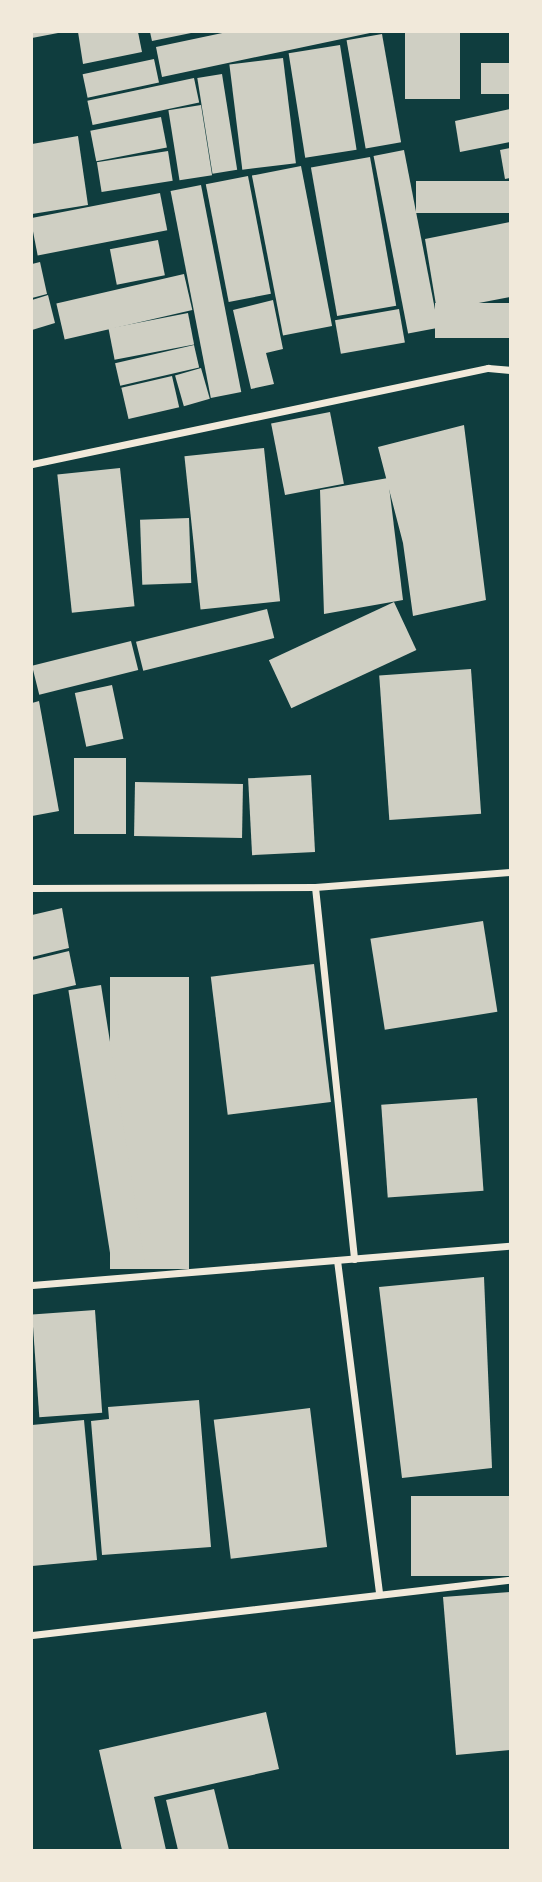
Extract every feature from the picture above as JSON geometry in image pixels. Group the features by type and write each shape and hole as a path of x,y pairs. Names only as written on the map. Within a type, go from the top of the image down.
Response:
{"street":[{"path":"32,464 488,369 510,370"},
{"path":"32,888 315,887 510,872"},
{"path":"315,887 354,1259"},
{"path":"32,1285 510,1245"},
{"path":"337,1260 379,1593"},
{"path":"32,1635 510,1580"}],"building":[{"path":"32,32 57,32 58,33 32,38"},
{"path":"78,32 138,32 142,52 83,64"},
{"path":"150,32 191,32 191,33 152,41"},
{"path":"227,32 370,33 162,77 156,47"},
{"path":"405,32 460,32 460,99 405,99"},
{"path":"382,34 401,142 366,149 347,40"},
{"path":"340,45 357,150 305,158 289,53"},
{"path":"283,58 296,163 242,170 229,65"},
{"path":"154,59 159,82 88,98 83,74"},
{"path":"481,63 510,63 510,94 481,94"},
{"path":"222,74 237,170 212,174 197,78"},
{"path":"194,78 199,102 93,125 87,101"},
{"path":"201,105 212,175 180,180 168,110"},
{"path":"510,109 510,142 460,152 455,121"},
{"path":"161,117 167,147 96,161 90,131"},
{"path":"78,136 88,205 32,214 32,144"},
{"path":"510,148 510,178 505,179 500,150"},
{"path":"404,150 439,328 408,334 374,156"},
{"path":"168,151 173,181 102,192 97,162"},
{"path":"370,157 396,306 337,316 311,167"},
{"path":"301,166 332,326 283,336 252,176"},
{"path":"248,176 271,294 229,302 206,184"},
{"path":"416,181 510,181 510,213 416,213"},
{"path":"201,185 241,392 211,398 171,191"},
{"path":"160,193 167,230 38,255 32,218"},
{"path":"510,222 510,297 437,311 425,239"},
{"path":"158,240 165,275 117,285 110,249"},
{"path":"40,262 47,294 32,298 32,264"},
{"path":"184,274 192,310 65,340 56,303"},
{"path":"48,295 55,323 32,330 32,300"},
{"path":"273,300 283,349 266,353 274,384 251,389 233,310"},
{"path":"435,303 510,303 510,338 435,338"},
{"path":"399,309 405,342 341,354 335,320"},
{"path":"188,313 194,344 115,360 108,328"},
{"path":"194,345 199,367 120,386 115,363"},
{"path":"201,368 210,399 184,406 175,375"},
{"path":"172,376 179,407 129,419 121,388"},
{"path":"330,412 344,484 285,495 271,423"},
{"path":"464,425 486,600 413,616 403,543 378,447"},
{"path":"264,448 280,601 201,610 184,456"},
{"path":"120,468 135,606 72,613 57,475"},
{"path":"388,478 403,600 324,614 320,490"},
{"path":"189,518 191,583 142,585 140,520"},
{"path":"394,602 416,650 291,708 269,660"},
{"path":"267,609 274,638 143,671 136,642"},
{"path":"131,641 138,670 39,695 32,666"},
{"path":"471,669 481,814 389,820 379,675"},
{"path":"112,685 123,739 86,747 75,693"},
{"path":"39,701 59,811 32,816 32,703"},
{"path":"74,758 126,758 126,834 74,834"},
{"path":"311,775 315,852 252,855 248,778"},
{"path":"135,782 243,784 242,838 134,836"},
{"path":"62,908 69,948 32,957 32,915"},
{"path":"483,921 497,1012 385,1030 370,939"},
{"path":"69,951 76,985 32,995 32,960"},
{"path":"314,964 331,1102 228,1115 211,977"},
{"path":"110,977 189,977 189,1269 110,1269"},
{"path":"101,985 145,1264 113,1269 68,990"},
{"path":"477,1098 483,1191 388,1197 381,1105"},
{"path":"484,1277 492,1468 402,1478 379,1287"},
{"path":"95,1310 102,1413 39,1417 32,1314"},
{"path":"199,1400 211,1547 102,1555 91,1421 109,1419 108,1407"},
{"path":"310,1408 327,1547 231,1559 214,1420"},
{"path":"84,1420 97,1560 32,1566 32,1425"},
{"path":"411,1496 510,1496 510,1576 411,1576"},
{"path":"510,1592 510,1750 456,1755 443,1597"},
{"path":"266,1712 279,1769 154,1797 166,1850 122,1850 99,1750"},
{"path":"214,1789 229,1850 178,1850 166,1800"}]}
